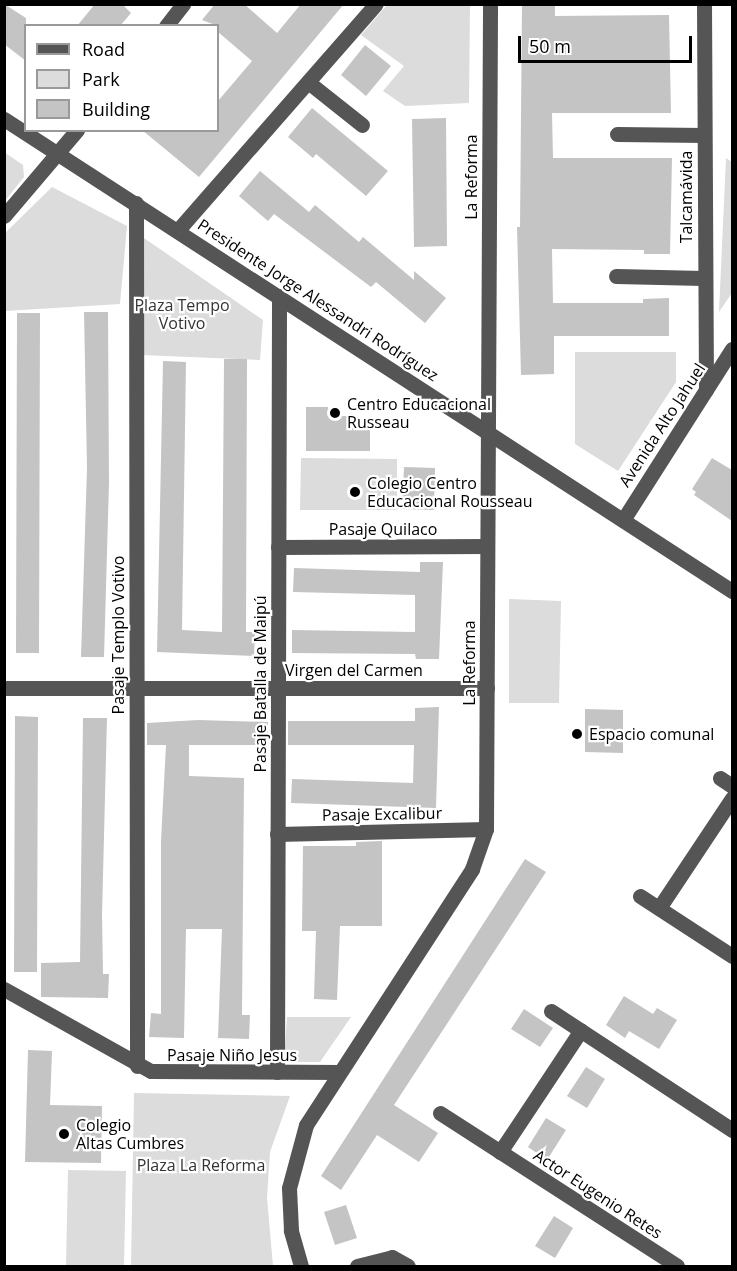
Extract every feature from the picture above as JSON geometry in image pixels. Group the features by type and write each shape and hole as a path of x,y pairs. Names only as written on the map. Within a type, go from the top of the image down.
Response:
{"street":[{"path":"167,24 183,4"},
{"path":"178,230 376,4"},
{"name":"La Reforma","path":"301,1266 289,1209 292,1167 306,1125 472,869 486,829 490,4"},
{"name":"Talcamávida","path":"704,4 703,278 706,390"},
{"path":"308,82 362,125"},
{"name":"Presidente Jorge Alessandri Rodríguez","path":"4,118 24,132"},
{"name":"Presidente Jorge Alessandri Rodríguez","path":"25,132 732,591"},
{"path":"4,216 75,132"},
{"path":"617,134 704,135"},
{"name":"Pasaje Templo Votivo","path":"136,203 137,1066"},
{"path":"616,276 703,278"},
{"name":"Pasaje Batalla de Maipú","path":"277,1072 279,296"},
{"name":"Avenida Alto Jahuel","path":"623,520 732,349"},
{"name":"Pasaje Quilaco","path":"278,547 487,546"},
{"name":"Virgen del Carmen","path":"4,688 487,688"},
{"path":"659,908 732,798"},
{"name":"Pasaje Excalibur","path":"277,834 486,829"},
{"path":"640,896 732,956"},
{"name":"Pasaje Niño Jesus","path":"4,989 137,1066 160,1073 339,1072"},
{"path":"551,1011 732,1130"},
{"path":"500,1152 581,1030"},
{"name":"Actor Eugenio Retes","path":"440,1113 677,1266"},
{"path":"357,1266 392,1257 408,1266"}],"green space":[{"path":"387,5 470,5 469,103 405,106 383,91 404,66 361,35"},
{"path":"4,152 23,165 24,177 5,201"},
{"path":"726,158 732,162 732,293 719,312"},
{"path":"52,187 127,226 120,304 5,311 5,233"},
{"name":"Plaza Tempo Votivo","path":"141,236 263,320 260,360 141,355"},
{"path":"575,352 676,352 676,382 618,471 575,444"},
{"path":"301,458 397,459 397,510 300,510"},
{"path":"509,599 561,601 559,703 509,703"},
{"path":"287,1017 351,1017 320,1062 284,1062"},
{"name":"Plaza La Reforma","path":"134,1093 290,1096 270,1152 267,1198 273,1266 131,1266"},
{"path":"68,1170 126,1171 124,1266 66,1266"}],"building":[{"path":"4,4 26,18 24,59 4,44"},
{"path":"95,4 122,4 131,13 122,24 79,24"},
{"path":"215,4 244,4 277,33 301,4 344,4 199,177 144,132 219,132 219,100 252,61 219,33 219,24 202,20"},
{"path":"522,4 555,4 555,16 669,15 671,113 552,113 553,158 672,158 670,254 644,254 644,250 552,249 553,303 643,303 643,299 669,298 669,336 554,336 554,374 521,375 517,227 520,227"},
{"path":"365,45 391,66 366,96 341,75"},
{"path":"312,108 388,171 366,196 316,154 313,158 288,137"},
{"path":"446,118 447,246 414,247 412,119"},
{"path":"260,171 309,212 315,205 359,242 363,237 414,280 414,271 446,298 425,323 376,282 371,287 274,214 268,221 239,196"},
{"path":"84,312 108,312 109,483 104,657 81,657 87,468"},
{"path":"17,313 40,313 39,653 16,653"},
{"path":"224,359 247,359 246,632 255,632 254,656 157,652 163,361 186,362 182,630 222,632"},
{"path":"306,407 328,407 328,416 348,416 348,427 370,427 370,451 306,451"},
{"path":"712,458 732,470 732,521 694,495 696,492 692,489"},
{"path":"404,467 435,468 434,510 402,509"},
{"path":"420,562 443,562 439,659 416,659 415,654 292,653 292,630 415,632 415,595 293,592 294,568 420,572"},
{"path":"439,707 436,808 291,803 292,779 413,783 414,745 288,745 288,721 415,721 415,708"},
{"path":"585,709 623,710 623,753 585,752"},
{"path":"15,716 38,717 37,972 14,972"},
{"path":"83,718 107,718 102,915 103,974 109,974 108,998 41,997 41,963 80,962"},
{"path":"198,720 268,722 268,745 189,745 189,776 244,778 242,1015 250,1015 249,1039 218,1038 222,929 186,929 184,1038 149,1037 151,1013 161,1014 161,841 166,745 147,745 147,723"},
{"path":"382,841 382,926 340,926 337,1000 314,999 316,931 302,931 303,846 356,846 356,842"},
{"path":"525,859 546,872 394,1105 438,1133 419,1162 377,1135 341,1190 321,1176"},
{"path":"624,996 653,1014 657,1008 677,1020 659,1049 629,1031 625,1038 606,1025"},
{"path":"524,1009 553,1028 540,1047 511,1029"},
{"name":"Colegio Altas Cumbres","path":"28,1050 52,1051 50,1105 102,1106 101,1163 25,1162"},
{"path":"586,1067 605,1079 587,1108 567,1096"},
{"path":"546,1118 566,1130 547,1160 528,1147"},
{"path":"346,1205 357,1238 335,1245 324,1212"},
{"path":"554,1216 573,1228 555,1258 535,1246"}],"place":[{"name":"Centro Educacional Russeau","path":"335,413"},
{"name":"Colegio Centro Educacional Rousseau","path":"355,492"},
{"name":"Espacio comunal","path":"577,734"},
{"name":"Colegio Altas Cumbres","path":"64,1134"}]}
